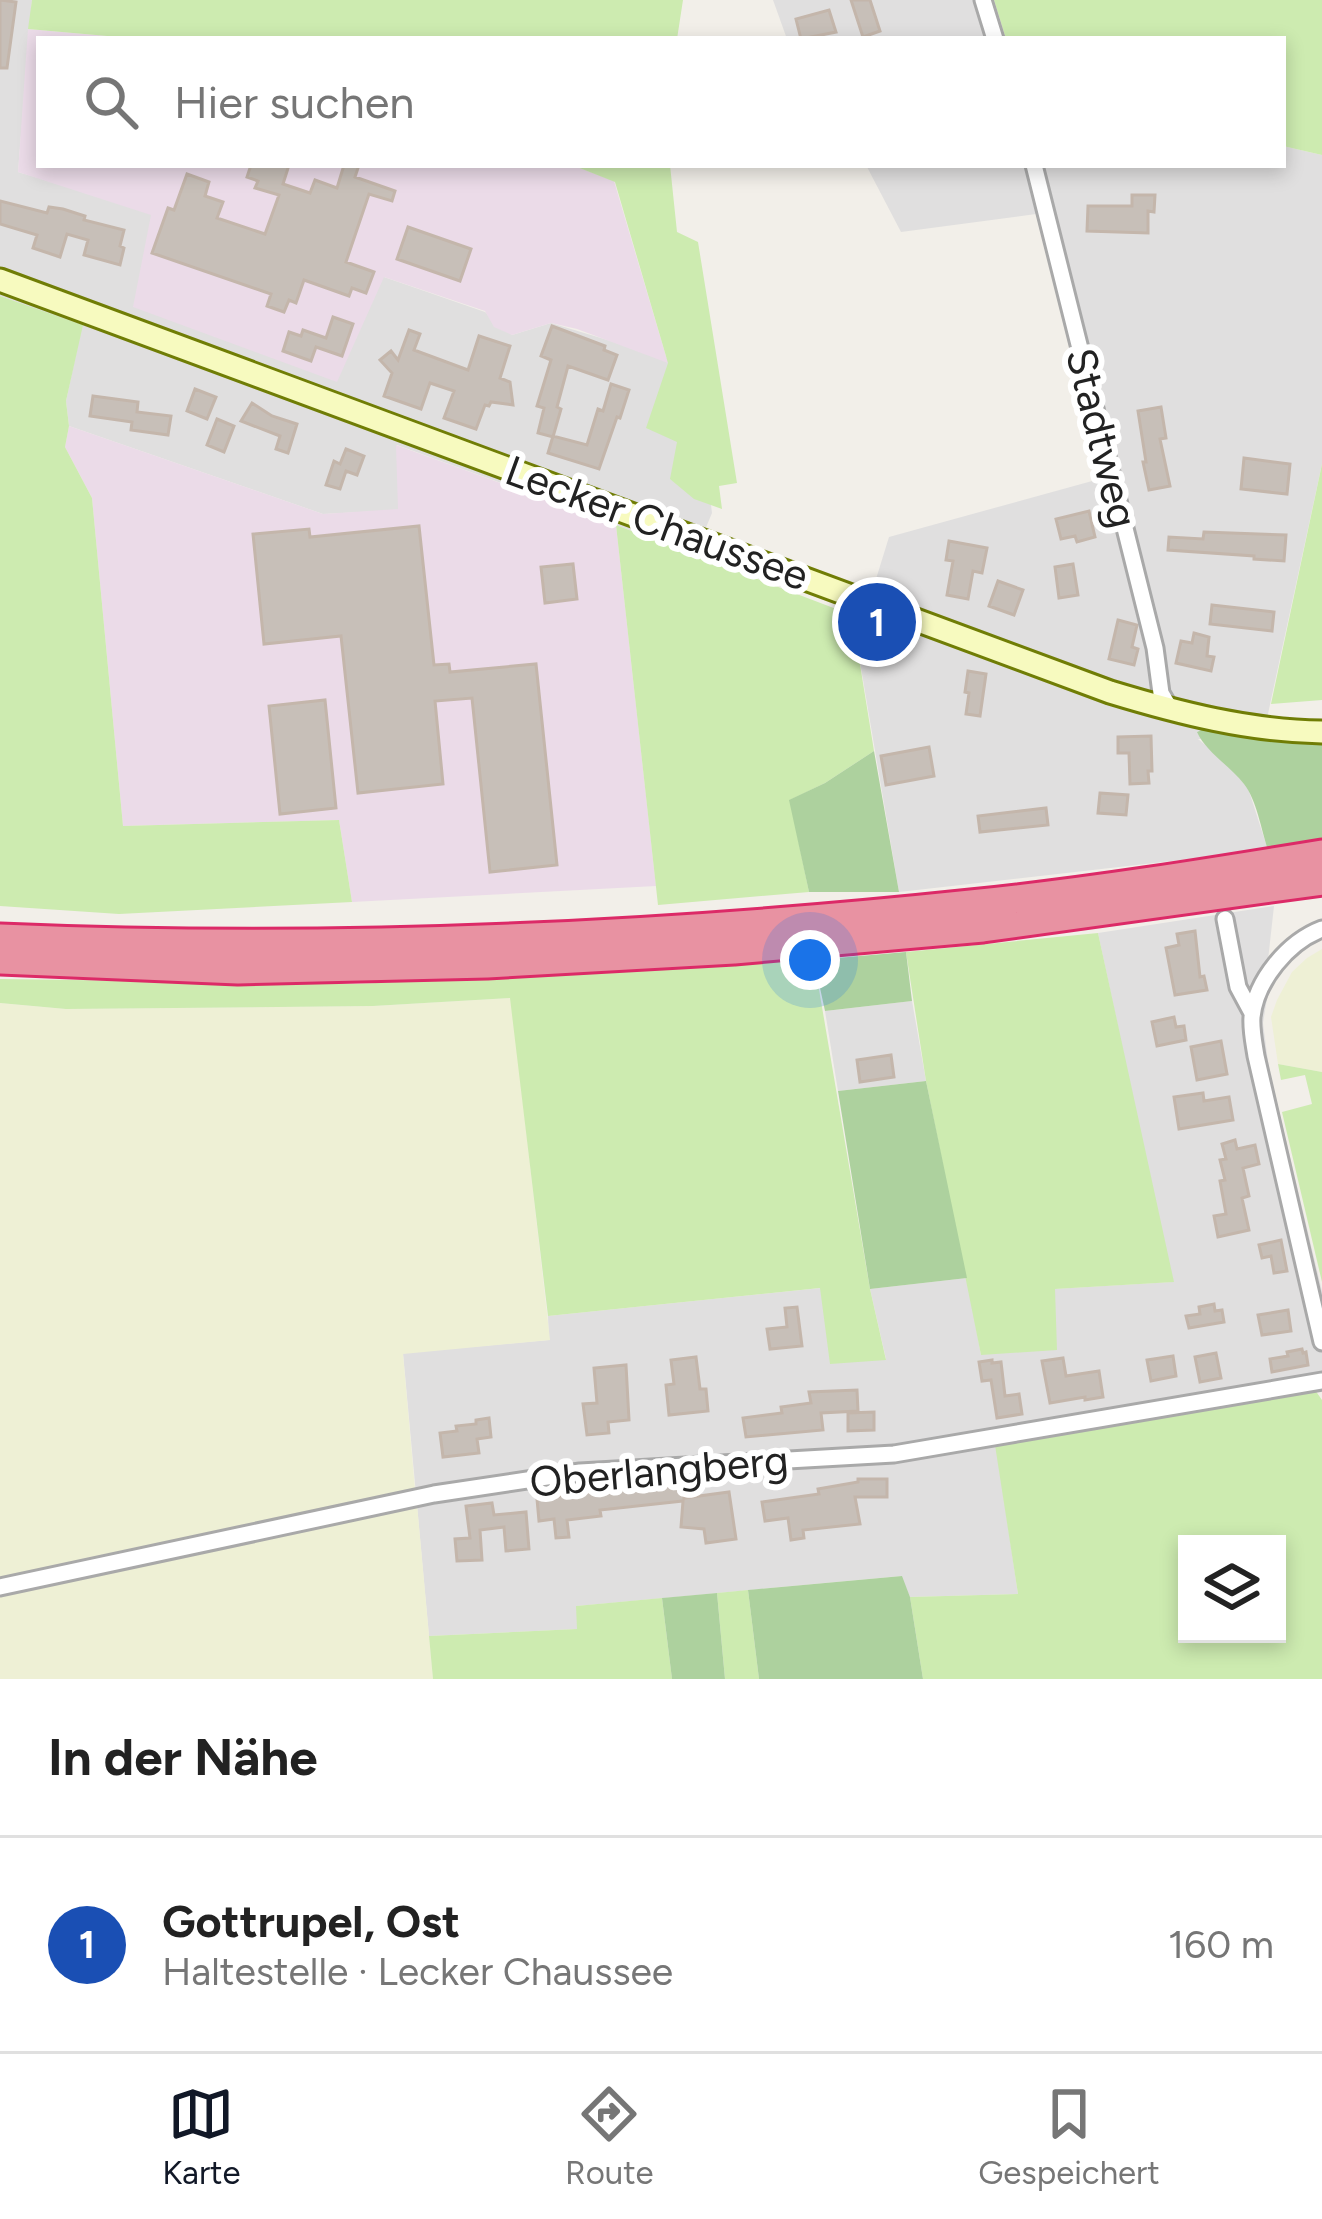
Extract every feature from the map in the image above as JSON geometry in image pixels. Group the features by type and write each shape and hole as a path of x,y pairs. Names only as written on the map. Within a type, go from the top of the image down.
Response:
{"highway":[{"path":"0,938 374,942 730,926 974,904 1322,854"},
{"path":"0,961 238,970 712,952 982,928 1322,881"}],"street":[{"path":"983,0 994,36"},
{"name":"Stadtweg","path":"1035,168 1155,648 1161,693 1171,710"},
{"name":"Lecker Chaussee","path":"0,280 1110,692 1196,716 1269,729 1322,732"},
{"path":"1225,919 1238,987 1252,1012 1256,1056 1322,1342"},
{"path":"1252,1012 1275,965 1322,928"},
{"name":"Oberlangberg","path":"0,1587 455,1491 580,1472 894,1454 1322,1381"}],"shaded area":[{"path":"0,0 32,0 18,172 384,277 485,312 512,335 551,323 694,366 712,513 695,554 397,445 399,510 323,514 69,426 66,401 82,326 0,296"},
{"path":"773,0 994,0 1005,36 786,36"},
{"path":"28,29 107,36 36,36 36,168 580,168 614,181 668,363 551,323 512,335 494,327 485,311 384,277 337,382 133,307 151,215 18,172"},
{"path":"1286,147 1322,155 1322,464 1263,737 1198,739 1248,788 1268,850 899,892 852,615 876,579 889,537 1103,478 1036,214 901,232 868,168 1286,168"},
{"path":"69,426 323,514 398,509 396,445 616,525 656,886 352,902 339,820 123,826 92,498 65,447"},
{"path":"1274,906 1268,960 1276,976 1263,1023 1269,1069 1322,1291 1322,1389 996,1445 1018,1594 910,1597 901,1576 577,1606 578,1629 429,1636 403,1353 549,1340 548,1316 821,1288 886,1359 870,1289 967,1278 981,1355 1054,1289 1172,1282 1098,933"},
{"path":"912,1001 926,1081 838,1091 825,1011"}],"green space":[{"path":"32,0 683,0 677,36 107,36 28,29"},
{"path":"994,0 1322,0 1322,155 1286,147 1286,36 1005,36"},
{"path":"580,168 670,168 677,232 698,242 737,483 719,486 722,509 694,499 670,479 677,442 646,428 668,363 615,182"},
{"path":"0,296 83,325 66,401 65,447 92,498 123,826 339,820 352,902 119,914 0,906"},
{"path":"1322,464 1322,700 1271,704"},
{"path":"616,525 852,615 874,751 790,800 809,892 658,905"},
{"path":"1197,732 1322,741 1322,840 1268,850 1248,791 1201,739"},
{"path":"874,751 899,892 809,892 789,800"},
{"path":"1098,933 1174,1282 1055,1289 1057,1350 981,1355 926,1081 906,952"},
{"path":"1322,949 1322,1072 1278,1064 1271,1017 1277,1000 1292,972"},
{"path":"906,952 912,1001 825,1011 814,960"},
{"path":"814,960 886,1360 830,1364 820,1288 548,1316 510,998 373,1006 66,1009 0,1003 0,979 357,984"},
{"path":"511,998 550,1340 403,1354 415,1489 0,1580 0,1003 66,1009 373,1006"},
{"path":"1278,1064 1322,1072 1322,1282 1282,1112 1312,1104 1305,1075 1281,1080"},
{"path":"926,1081 967,1278 870,1289 838,1091"},
{"path":"1315,1390 1322,1400 1322,1679 923,1679 910,1597 1018,1594 995,1445"},
{"path":"417,1504 433,1679 0,1679 0,1595"},
{"path":"902,1576 910,1597 923,1679 759,1679 748,1590"},
{"path":"748,1590 759,1679 725,1679 717,1593"},
{"path":"717,1593 725,1679 672,1679 662,1598"},
{"path":"662,1598 672,1679 433,1679 429,1636 577,1629 576,1606"}],"building":[{"path":"0,0 16,2 7,68 0,68"},
{"path":"851,0 870,0 880,31 863,36"},
{"path":"829,10 836,32 800,36 796,19"},
{"path":"250,168 288,168 283,184 310,193 315,180 337,188 343,168 358,168 355,177 395,191 392,201 369,194 346,262 374,272 366,293 352,288 349,296 304,280 296,303 289,300 284,312 267,306 271,294 152,253 187,174 209,182 205,196 223,202 217,218 265,234 279,195 255,188 258,181 247,177"},
{"path":"1132,195 1155,195 1154,212 1148,211 1148,233 1087,231 1088,206 1132,206"},
{"path":"0,201 47,213 49,207 63,209 124,230 120,265 84,255 88,240 67,234 60,257 33,248 37,235 0,224"},
{"path":"408,227 471,249 460,281 397,259"},
{"path":"333,317 353,324 342,356 316,347 311,361 283,351 289,332 301,336 303,330 326,338"},
{"path":"552,326 617,355 608,380 568,366 553,437 538,433 544,408 537,406 551,360 541,356"},
{"path":"409,330 420,334 414,350 468,370 479,336 510,346 500,378 510,382 513,405 485,405 476,429 444,418 454,391 430,383 421,409 384,396 392,373 380,360 391,351 398,360"},
{"path":"611,384 629,390 599,469 548,453 553,436 587,445"},
{"path":"195,389 216,397 207,419 187,411"},
{"path":"93,396 138,402 137,412 171,416 168,435 131,430 132,422 90,416"},
{"path":"252,403 297,424 288,453 276,449 280,436 241,421"},
{"path":"1161,407 1166,438 1160,439 1170,486 1149,490 1138,411"},
{"path":"217,419 234,426 224,452 207,445"},
{"path":"346,449 364,456 357,475 346,471 340,489 326,485 334,461 340,464"},
{"path":"1244,458 1290,464 1287,494 1241,489"},
{"path":"1089,511 1095,537 1077,542 1075,536 1061,539 1056,519"},
{"path":"419,526 434,665 449,664 450,672 536,664 557,865 490,872 472,698 435,701 443,784 358,793 341,636 264,644 253,534 309,529 310,537"},
{"path":"1204,532 1286,535 1284,561 1168,550 1169,537 1203,539"},
{"path":"949,541 987,548 982,573 973,571 968,599 947,595 953,561 946,560"},
{"path":"573,564 577,599 545,603 541,567"},
{"path":"1073,564 1078,595 1059,598 1055,567"},
{"path":"998,581 1023,590 1014,615 989,606"},
{"path":"1212,605 1274,612 1272,631 1210,624"},
{"path":"1118,620 1137,625 1134,665 1109,659"},
{"path":"1194,633 1209,637 1207,656 1214,657 1211,671 1176,663 1181,641 1192,643"},
{"path":"968,671 986,674 980,716 966,714"},
{"path":"325,700 336,808 280,814 269,706"},
{"path":"1151,736 1149,783 1130,784 1129,753 1118,753 1118,737"},
{"path":"929,747 934,776 886,785 881,756"},
{"path":"1100,793 1128,795 1126,815 1098,813"},
{"path":"1046,808 1048,825 980,832 978,816"},
{"path":"1195,931 1200,977 1204,976 1207,990 1175,995 1166,948 1179,945 1177,934"},
{"path":"1174,1017 1176,1027 1184,1026 1186,1040 1157,1046 1152,1022"},
{"path":"1221,1041 1227,1074 1197,1080 1191,1047"},
{"path":"891,1055 894,1077 860,1082 857,1060"},
{"path":"1203,1093 1204,1101 1229,1097 1233,1120 1179,1129 1174,1097"},
{"path":"1235,1140 1237,1149 1255,1145 1259,1164 1243,1168 1249,1196 1242,1198 1249,1230 1218,1237 1214,1216 1226,1214 1220,1181 1225,1180 1222,1144"},
{"path":"1281,1240 1287,1271 1274,1273 1271,1256 1262,1258 1259,1245"},
{"path":"1214,1304 1215,1311 1222,1310 1224,1322 1189,1328 1186,1316 1200,1314 1199,1307"},
{"path":"797,1307 802,1346 770,1349 767,1329 787,1327 785,1308"},
{"path":"1288,1310 1291,1331 1262,1335 1258,1315"},
{"path":"1302,1349 1308,1365 1272,1372 1270,1359"},
{"path":"1216,1353 1221,1378 1200,1382 1195,1357"},
{"path":"1173,1356 1176,1376 1151,1381 1147,1360"},
{"path":"696,1357 708,1411 669,1415 666,1385 674,1384 671,1360"},
{"path":"1063,1358 1066,1376 1099,1371 1103,1397 1050,1403 1042,1361"},
{"path":"979,1362 1001,1362 1005,1396 1019,1394 1022,1414 997,1418 991,1380 982,1381"},
{"path":"626,1365 629,1420 608,1422 609,1433 587,1435 583,1404 597,1403 594,1368"},
{"path":"857,1390 858,1411 821,1413 823,1430 746,1437 743,1418 811,1403 809,1392"},
{"path":"874,1412 874,1430 848,1431 848,1413"},
{"path":"489,1418 491,1437 477,1439 479,1453 443,1457 440,1433"},
{"path":"858,1479 887,1479 887,1497 855,1497 860,1524 803,1530 804,1538 791,1540 788,1518 765,1521 762,1502 819,1494 818,1489"},
{"path":"683,1480 684,1498 729,1492 736,1539 706,1543 704,1529 681,1527 683,1501 600,1510 601,1516 567,1520 569,1537 556,1538 554,1519 539,1521 537,1499"},
{"path":"492,1503 494,1515 526,1512 529,1549 506,1551 504,1527 480,1530 482,1560 457,1561 455,1539 470,1538 466,1506"}],"place":[{"name":"Gottrupel, Ost","path":"877,622"}]}
